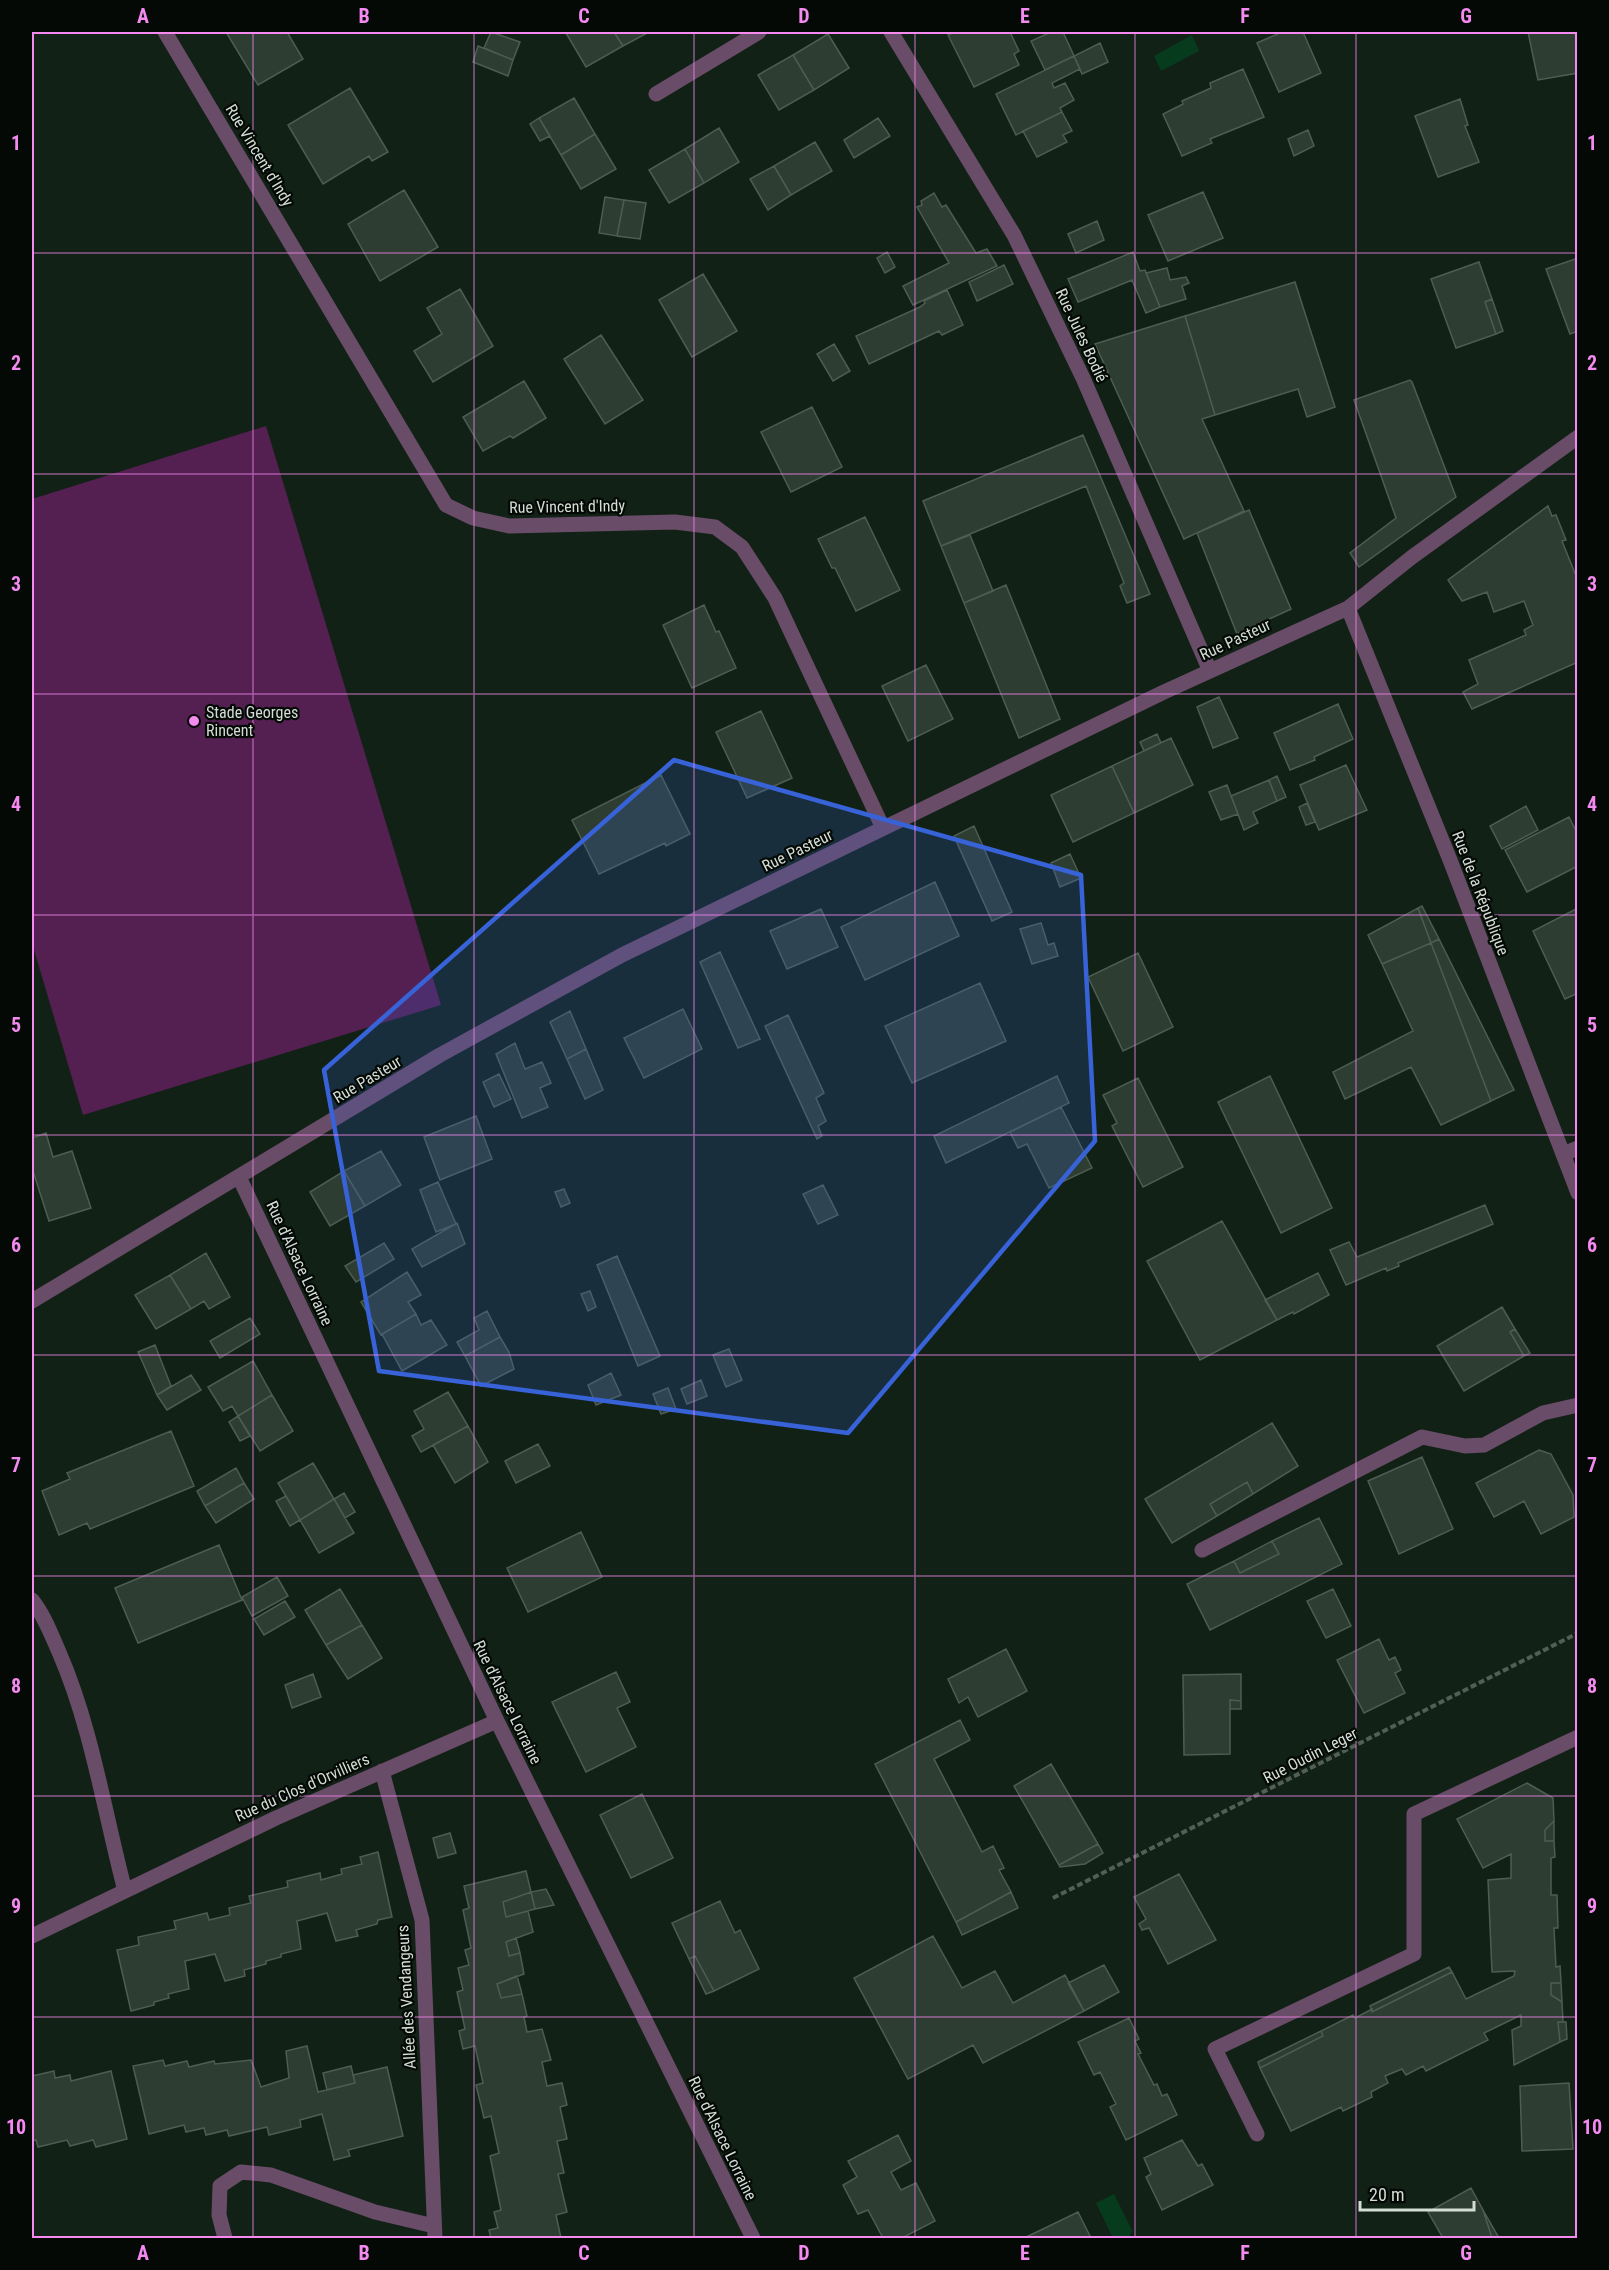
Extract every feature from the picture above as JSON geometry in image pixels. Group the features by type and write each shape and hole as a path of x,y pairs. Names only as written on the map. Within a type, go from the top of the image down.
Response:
{"street":[{"name":"Rue Vincent d'Indy","path":"165,32 446,505 473,518 509,526 675,522 715,526 742,547 775,598 883,828"},
{"path":"656,94 759,32"},
{"name":"Rue Jules Bodié","path":"891,32 1014,235 1083,378 1209,671"},
{"name":"Rue Pasteur","path":"32,1301 440,1055 622,956 1209,671 1348,608 1412,557 1578,437"},
{"name":"Rue de la République","path":"1348,608 1450,860 1578,1193"},
{"path":"1563,1154 1578,1148"},
{"name":"Rue d'Alsace Lorraine","path":"239,1177 497,1721 753,2238"},
{"path":"1202,1550 1422,1437 1465,1446 1484,1446 1543,1413 1578,1405"},
{"path":"32,1600 42,1612 67,1670 90,1741 125,1891"},
{"name":"Rue du Clos d'Orvilliers","path":"32,1936 276,1818 497,1721"},
{"path":"1257,2134 1215,2049 1414,1954 1413,1814 1578,1737"},
{"name":"Allée des Vendangeurs","path":"225,2238 219,2215 220,2186 241,2172 271,2175 435,2232 422,1920 382,1771"}],"path":[{"name":"Rue Oudin Leger","path":"1053,1898 1578,1633"}],"highlighted area":[{"path":"674,760 1081,875 1095,1141 848,1433 379,1371 324,1070"}],"shaded area":[{"path":"1192,35 1199,51 1161,71 1154,56"},
{"name":"Stade Georges Rincent","path":"266,426 441,1005 83,1115 32,943 32,499"},
{"path":"1114,2194 1133,2232 1130,2238 1113,2238 1096,2203"}],"building":[{"path":"226,32 287,32 303,59 258,85"},
{"path":"491,32 520,42 513,60 484,48"},
{"path":"614,32 623,46 586,67 566,33"},
{"path":"614,32 649,32 623,46"},
{"path":"955,32 1010,32 1019,51 1014,54 1019,65 974,87 948,35"},
{"path":"1051,32 1063,32 1074,56 1045,70 1031,41"},
{"path":"1282,32 1303,32 1321,73 1279,92 1257,43"},
{"path":"1528,32 1577,32 1578,73 1538,80"},
{"path":"828,34 849,68 814,90 793,55"},
{"path":"1100,43 1108,62 1082,74 1074,56"},
{"path":"478,46 513,60 508,76 473,62"},
{"path":"793,55 814,90 779,110 758,75"},
{"path":"1074,56 1080,69 1052,83 1054,88 1065,83 1074,100 1060,108 1062,112 1016,135 996,94"},
{"path":"1243,69 1264,117 1210,139 1212,143 1182,156 1163,114 1183,104 1182,101 1211,88 1210,83"},
{"path":"350,88 388,152 372,161 369,156 323,184 288,125"},
{"path":"574,98 595,134 561,155 539,118"},
{"path":"1460,99 1468,125 1465,126 1479,162 1438,177 1415,116"},
{"path":"1062,112 1072,131 1063,135 1067,142 1037,157 1023,131"},
{"path":"539,118 550,136 540,141 530,124"},
{"path":"878,118 890,136 854,158 844,140"},
{"path":"719,128 739,162 704,183 685,149"},
{"path":"1308,130 1314,146 1294,156 1288,139"},
{"path":"595,134 616,169 581,189 561,155"},
{"path":"815,142 832,171 791,195 774,166"},
{"path":"685,149 704,183 669,203 649,170"},
{"path":"774,166 791,195 768,210 750,179"},
{"path":"404,190 438,247 380,281 348,224"},
{"path":"1203,192 1223,238 1168,261 1148,215"},
{"path":"934,193 942,207 946,205 976,253 987,249 997,266 913,305 903,286 949,263 917,207 922,205 921,201"},
{"path":"605,197 624,200 617,236 599,233"},
{"path":"624,200 646,203 640,239 617,236"},
{"path":"1097,221 1104,240 1076,253 1068,234"},
{"path":"887,252 895,267 885,273 877,258"},
{"path":"1133,252 1140,271 1145,270 1160,307 1146,313 1132,280 1078,302 1068,279"},
{"path":"1578,258 1578,331 1570,334 1546,269"},
{"path":"1479,262 1492,299 1485,302 1496,334 1456,348 1431,279"},
{"path":"1004,265 1013,284 977,301 969,282"},
{"path":"1167,268 1170,280 1186,277 1189,283 1182,286 1186,299 1160,307 1146,273"},
{"path":"703,274 737,331 692,357 659,300"},
{"path":"1295,282 1335,407 1307,417 1298,389 1215,415 1185,316"},
{"path":"460,289 493,346 433,382 414,351 442,334 427,308"},
{"path":"947,290 963,325 942,335 939,331 869,364 856,336 920,307 925,303 924,301"},
{"path":"1492,299 1503,331 1496,334 1485,302"},
{"path":"1185,316 1215,415 1202,419 1244,511 1184,539 1095,344"},
{"path":"601,335 643,400 605,424 564,359"},
{"path":"834,344 850,371 833,381 817,354"},
{"path":"1410,380 1456,497 1359,567 1350,553 1396,518 1354,400"},
{"path":"524,381 546,418 513,438 510,436 483,451 463,417"},
{"path":"812,407 842,467 791,492 761,432"},
{"path":"1083,435 1150,594 1127,603 1120,586 1124,583 1086,486 941,546 923,501"},
{"path":"1548,506 1552,516 1556,515 1566,540 1562,541 1578,581 1578,662 1472,709 1463,692 1478,684 1469,660 1526,635 1524,630 1533,625 1524,601 1494,612 1487,592 1462,601 1448,580"},
{"path":"1249,510 1291,609 1237,634 1197,533"},
{"path":"865,517 900,590 856,611 818,539"},
{"path":"970,535 993,591 964,603 941,546"},
{"path":"1006,585 1060,719 1019,738 964,603"},
{"path":"704,605 736,668 692,688 663,625"},
{"path":"926,665 953,719 908,741 882,686"},
{"path":"1219,697 1238,738 1213,748 1197,707"},
{"path":"1338,704 1353,739 1314,757 1315,760 1290,770 1274,733"},
{"path":"761,711 792,778 747,798 716,732"},
{"path":"1157,734 1161,743 1144,751 1140,742"},
{"path":"1171,738 1193,785 1134,813 1112,766"},
{"path":"1346,765 1367,810 1319,830 1300,785"},
{"path":"1112,766 1134,813 1073,842 1051,795"},
{"path":"661,775 690,834 666,846 665,843 599,874 572,820"},
{"path":"1277,776 1286,797 1277,801 1269,780"},
{"path":"1269,780 1277,801 1253,812 1258,823 1244,830 1231,796"},
{"path":"1227,785 1238,814 1221,820 1209,792"},
{"path":"1307,803 1315,822 1306,825 1299,807"},
{"path":"1526,806 1538,830 1502,849 1490,826"},
{"path":"1569,817 1578,835 1578,866 1527,892 1505,850"},
{"path":"974,826 1012,912 992,921 954,836"},
{"path":"1070,854 1081,878 1060,887 1051,863"},
{"path":"935,882 959,936 865,980 841,927"},
{"path":"1422,906 1439,939 1431,943 1418,908"},
{"path":"1418,908 1431,943 1382,964 1368,935"},
{"path":"1578,908 1578,993 1565,999 1533,931"},
{"path":"821,909 838,947 787,969 770,931"},
{"path":"1041,923 1048,945 1054,943 1058,956 1032,964 1020,929"},
{"path":"1439,939 1514,1090 1491,1101 1431,943"},
{"path":"1431,943 1491,1101 1441,1125 1411,1067 1345,1099 1333,1072 1413,1031 1382,964"},
{"path":"720,952 760,1039 738,1048 700,962"},
{"path":"1138,953 1173,1027 1123,1051 1088,977"},
{"path":"980,983 1006,1041 912,1083 885,1026"},
{"path":"683,1009 702,1049 644,1078 624,1038"},
{"path":"570,1011 586,1049 567,1059 550,1022"},
{"path":"788,1015 824,1093 816,1098 826,1121 818,1126 822,1136 817,1139 765,1026"},
{"path":"515,1043 525,1069 542,1062 551,1083 540,1088 548,1107 522,1118 496,1054"},
{"path":"586,1049 603,1090 585,1099 567,1059"},
{"path":"499,1074 511,1099 494,1107 483,1082"},
{"path":"1057,1076 1069,1103 946,1163 934,1136"},
{"path":"1270,1076 1332,1208 1281,1233 1218,1102"},
{"path":"1138,1078 1183,1167 1143,1187 1112,1126 1117,1123 1103,1095"},
{"path":"1061,1107 1092,1168 1049,1188 1027,1144 1018,1148 1010,1132"},
{"path":"476,1116 492,1159 440,1180 424,1137"},
{"path":"46,1133 53,1157 72,1151 91,1208 49,1221 32,1168 32,1138"},
{"path":"381,1151 401,1185 365,1206 344,1171"},
{"path":"344,1171 365,1206 330,1226 310,1192"},
{"path":"438,1182 456,1224 436,1232 420,1190"},
{"path":"823,1185 838,1215 818,1224 803,1194"},
{"path":"564,1189 570,1203 561,1207 555,1192"},
{"path":"1485,1205 1493,1224 1398,1263 1399,1266 1387,1271 1386,1268 1346,1285 1330,1250 1349,1242 1357,1257"},
{"path":"1222,1221 1277,1320 1200,1360 1147,1261"},
{"path":"457,1223 465,1244 422,1267 412,1249"},
{"path":"384,1243 394,1259 356,1282 345,1266"},
{"path":"206,1253 230,1297 209,1309 204,1301 191,1309 170,1275"},
{"path":"617,1256 660,1356 638,1366 597,1265"},
{"path":"407,1272 421,1295 408,1302 416,1314 381,1335 361,1302"},
{"path":"1318,1273 1329,1295 1294,1314 1293,1312 1277,1320 1265,1300"},
{"path":"170,1275 191,1309 156,1329 135,1295"},
{"path":"590,1291 596,1307 588,1311 581,1294"},
{"path":"1502,1307 1515,1329 1510,1332 1524,1356 1464,1391 1437,1346"},
{"path":"487,1311 500,1337 465,1356 457,1342 479,1330 474,1318"},
{"path":"416,1314 421,1325 431,1320 447,1345 402,1371 382,1334"},
{"path":"250,1318 260,1334 220,1358 210,1341"},
{"path":"1515,1329 1530,1353 1524,1356 1510,1332"},
{"path":"500,1337 509,1352 514,1369 481,1386 465,1356"},
{"path":"155,1345 171,1386 157,1395 138,1352"},
{"path":"729,1349 742,1380 726,1387 713,1355"},
{"path":"253,1361 272,1395 238,1416 232,1406 223,1411 208,1387"},
{"path":"611,1373 621,1395 596,1405 588,1385"},
{"path":"191,1375 201,1390 167,1410 157,1395"},
{"path":"701,1380 707,1396 687,1404 681,1389"},
{"path":"668,1388 676,1409 661,1414 653,1394"},
{"path":"448,1392 468,1426 421,1452 412,1436 424,1429 414,1411"},
{"path":"272,1395 293,1431 260,1451 238,1416"},
{"path":"238,1416 250,1436 240,1441 229,1422"},
{"path":"1272,1423 1298,1466 1253,1494 1247,1482 1210,1504 1217,1516 1172,1543 1145,1499"},
{"path":"468,1426 488,1462 455,1483 433,1445"},
{"path":"171,1431 194,1486 90,1529 87,1523 59,1535 42,1491 70,1479 67,1473"},
{"path":"538,1444 550,1466 516,1483 505,1461"},
{"path":"1539,1450 1551,1454 1573,1495 1574,1517 1541,1534 1524,1501 1494,1517 1476,1483"},
{"path":"1422,1457 1453,1529 1399,1554 1368,1481"},
{"path":"313,1463 334,1499 300,1520 278,1483"},
{"path":"236,1468 244,1483 205,1506 197,1491"},
{"path":"1247,1482 1253,1494 1217,1516 1210,1504"},
{"path":"244,1483 254,1499 216,1523 205,1506"},
{"path":"344,1493 355,1512 345,1518 334,1499"},
{"path":"286,1496 300,1520 290,1526 276,1501"},
{"path":"334,1499 354,1533 319,1553 300,1520"},
{"path":"1319,1518 1342,1564 1210,1630 1187,1584 1234,1561 1240,1573 1279,1554 1272,1541"},
{"path":"581,1532 602,1577 528,1612 507,1568"},
{"path":"1272,1541 1279,1554 1240,1573 1234,1561"},
{"path":"219,1545 242,1600 138,1643 115,1588"},
{"path":"277,1577 288,1596 252,1616 242,1597"},
{"path":"340,1589 362,1625 326,1645 305,1610"},
{"path":"1333,1589 1351,1626 1326,1638 1307,1601"},
{"path":"285,1601 295,1617 264,1635 254,1619"},
{"path":"362,1625 382,1658 348,1679 326,1645"},
{"path":"1379,1639 1389,1660 1395,1657 1401,1670 1395,1673 1405,1693 1364,1713 1337,1660"},
{"path":"1006,1649 1027,1691 978,1717 968,1697 959,1703 948,1679"},
{"path":"616,1672 630,1702 617,1708 636,1747 586,1772 552,1702"},
{"path":"313,1674 321,1697 292,1708 285,1685"},
{"path":"1241,1674 1241,1701 1230,1700 1230,1754 1184,1755 1183,1675"},
{"path":"1230,1700 1241,1701 1241,1709 1230,1709"},
{"path":"960,1720 970,1740 934,1759 982,1852 993,1846 1004,1868 999,1870 1011,1892 956,1922 875,1764"},
{"path":"1051,1764 1098,1844 1059,1865 1014,1786"},
{"path":"1527,1783 1553,1798 1554,1821 1545,1830 1545,1841 1554,1841 1555,1857 1551,1858 1551,1895 1557,1895 1558,1928 1554,1928 1556,1967 1560,1966 1561,1983 1551,1983 1551,1995 1562,2002 1563,2022 1558,2022 1560,2042 1514,2065 1512,2030 1521,2026 1521,2015 1484,2033 1488,2040 1426,2071 1423,2066 1406,2075 1402,2069 1385,2076 1388,2083 1371,2092 1372,2097 1343,2111 1341,2107 1291,2131 1260,2068 1323,2036 1321,2031 1353,2015 1355,2018 1372,2009 1372,2012 1452,1972 1466,1999 1514,1976 1515,1971 1492,1972 1488,1880 1511,1878 1511,1854 1483,1868 1457,1819"},
{"path":"642,1794 673,1858 631,1878 600,1815"},
{"path":"1554,1821 1554,1841 1545,1841 1545,1830"},
{"path":"450,1833 456,1853 438,1858 433,1838"},
{"path":"1098,1844 1103,1853 1085,1864 1060,1867 1059,1865"},
{"path":"378,1852 392,1917 378,1920 377,1924 356,1930 358,1936 336,1941 327,1913 297,1921 301,1949 281,1954 281,1957 266,1961 266,1964 244,1970 245,1976 225,1981 215,1954 185,1961 189,1989 168,1994 169,1998 154,2002 154,2005 131,2011 117,1950 139,1945 138,1937 176,1929 174,1921 207,1913 209,1920 230,1915 229,1908 251,1903 249,1896 288,1887 287,1881 320,1873 321,1880 342,1874 341,1869 362,1864 360,1857"},
{"path":"526,1871 531,1892 503,1902 506,1917 528,1911 533,1932 506,1942 509,1956 520,1953 524,1974 497,1984 501,1998 522,1994 527,2016 524,2017 527,2032 542,2029 551,2060 542,2062 547,2086 562,2083 567,2105 560,2107 567,2139 557,2141 564,2173 558,2174 567,2212 556,2215 561,2238 491,2238 489,2230 498,2228 494,2212 501,2210 490,2156 499,2153 491,2116 484,2118 476,2085 483,2083 475,2046 463,2049 459,2031 465,2029 457,1992 463,1990 458,1968 469,1965 465,1950 471,1948 463,1910 469,1908 464,1886"},
{"path":"1179,1874 1216,1940 1168,1964 1149,1928 1142,1930 1139,1924 1146,1919 1134,1897"},
{"path":"546,1889 554,1905 535,1909 531,1892"},
{"path":"531,1892 535,1909 506,1917 503,1902"},
{"path":"1011,1892 1018,1908 962,1935 956,1922"},
{"path":"720,1901 735,1933 740,1930 759,1969 714,1991 695,1956 689,1959 672,1923"},
{"path":"933,1936 962,1988 995,1971 1013,2003 1065,1975 1084,2011 983,2063 973,2045 908,2079 854,1978"},
{"path":"516,1938 520,1953 509,1956 506,1942"},
{"path":"695,1956 714,1991 706,1994 689,1959"},
{"path":"1104,1965 1119,1992 1084,2011 1068,1983"},
{"path":"1449,1967 1452,1972 1372,2012 1370,2006"},
{"path":"517,1976 522,1994 501,1998 497,1984"},
{"path":"1551,1983 1561,1983 1562,2002 1551,1995"},
{"path":"1129,2018 1139,2039 1135,2041 1141,2053 1138,2054 1154,2085 1157,2084 1162,2096 1167,2094 1177,2115 1126,2140 1110,2107 1116,2104 1100,2072 1094,2075 1078,2042"},
{"path":"1558,2022 1566,2022 1567,2039 1560,2042"},
{"path":"1321,2031 1323,2036 1260,2068 1258,2062"},
{"path":"307,2046 318,2092 355,2083 353,2075 387,2067 403,2136 348,2150 350,2156 334,2160 322,2114 300,2120 301,2127 269,2135 267,2127 229,2136 227,2130 206,2135 204,2128 186,2132 184,2125 149,2134 133,2066 163,2060 165,2066 187,2061 189,2067 214,2061 215,2064 251,2060 261,2087 289,2078 286,2051"},
{"path":"351,2066 355,2083 327,2090 323,2073"},
{"path":"54,2071 55,2078 70,2075 71,2081 111,2071 127,2139 96,2147 93,2140 70,2146 67,2140 38,2147 36,2140 32,2141 32,2076"},
{"path":"1569,2083 1573,2149 1522,2151 1520,2086"},
{"path":"898,2135 911,2161 891,2172 901,2190 916,2183 935,2221 902,2238 883,2238 868,2210 858,2214 843,2185 857,2177 848,2161"},
{"path":"1182,2140 1198,2166 1202,2164 1213,2185 1162,2210 1146,2177 1151,2174 1144,2158"},
{"path":"1471,2188 1483,2210 1492,2238 1443,2238 1428,2212"},
{"path":"1483,2210 1499,2238 1492,2238"},
{"path":"1078,2212 1091,2238 1024,2238 1043,2229"}],"place":[{"name":"Stade Georges Rincent","path":"194,721"}]}
